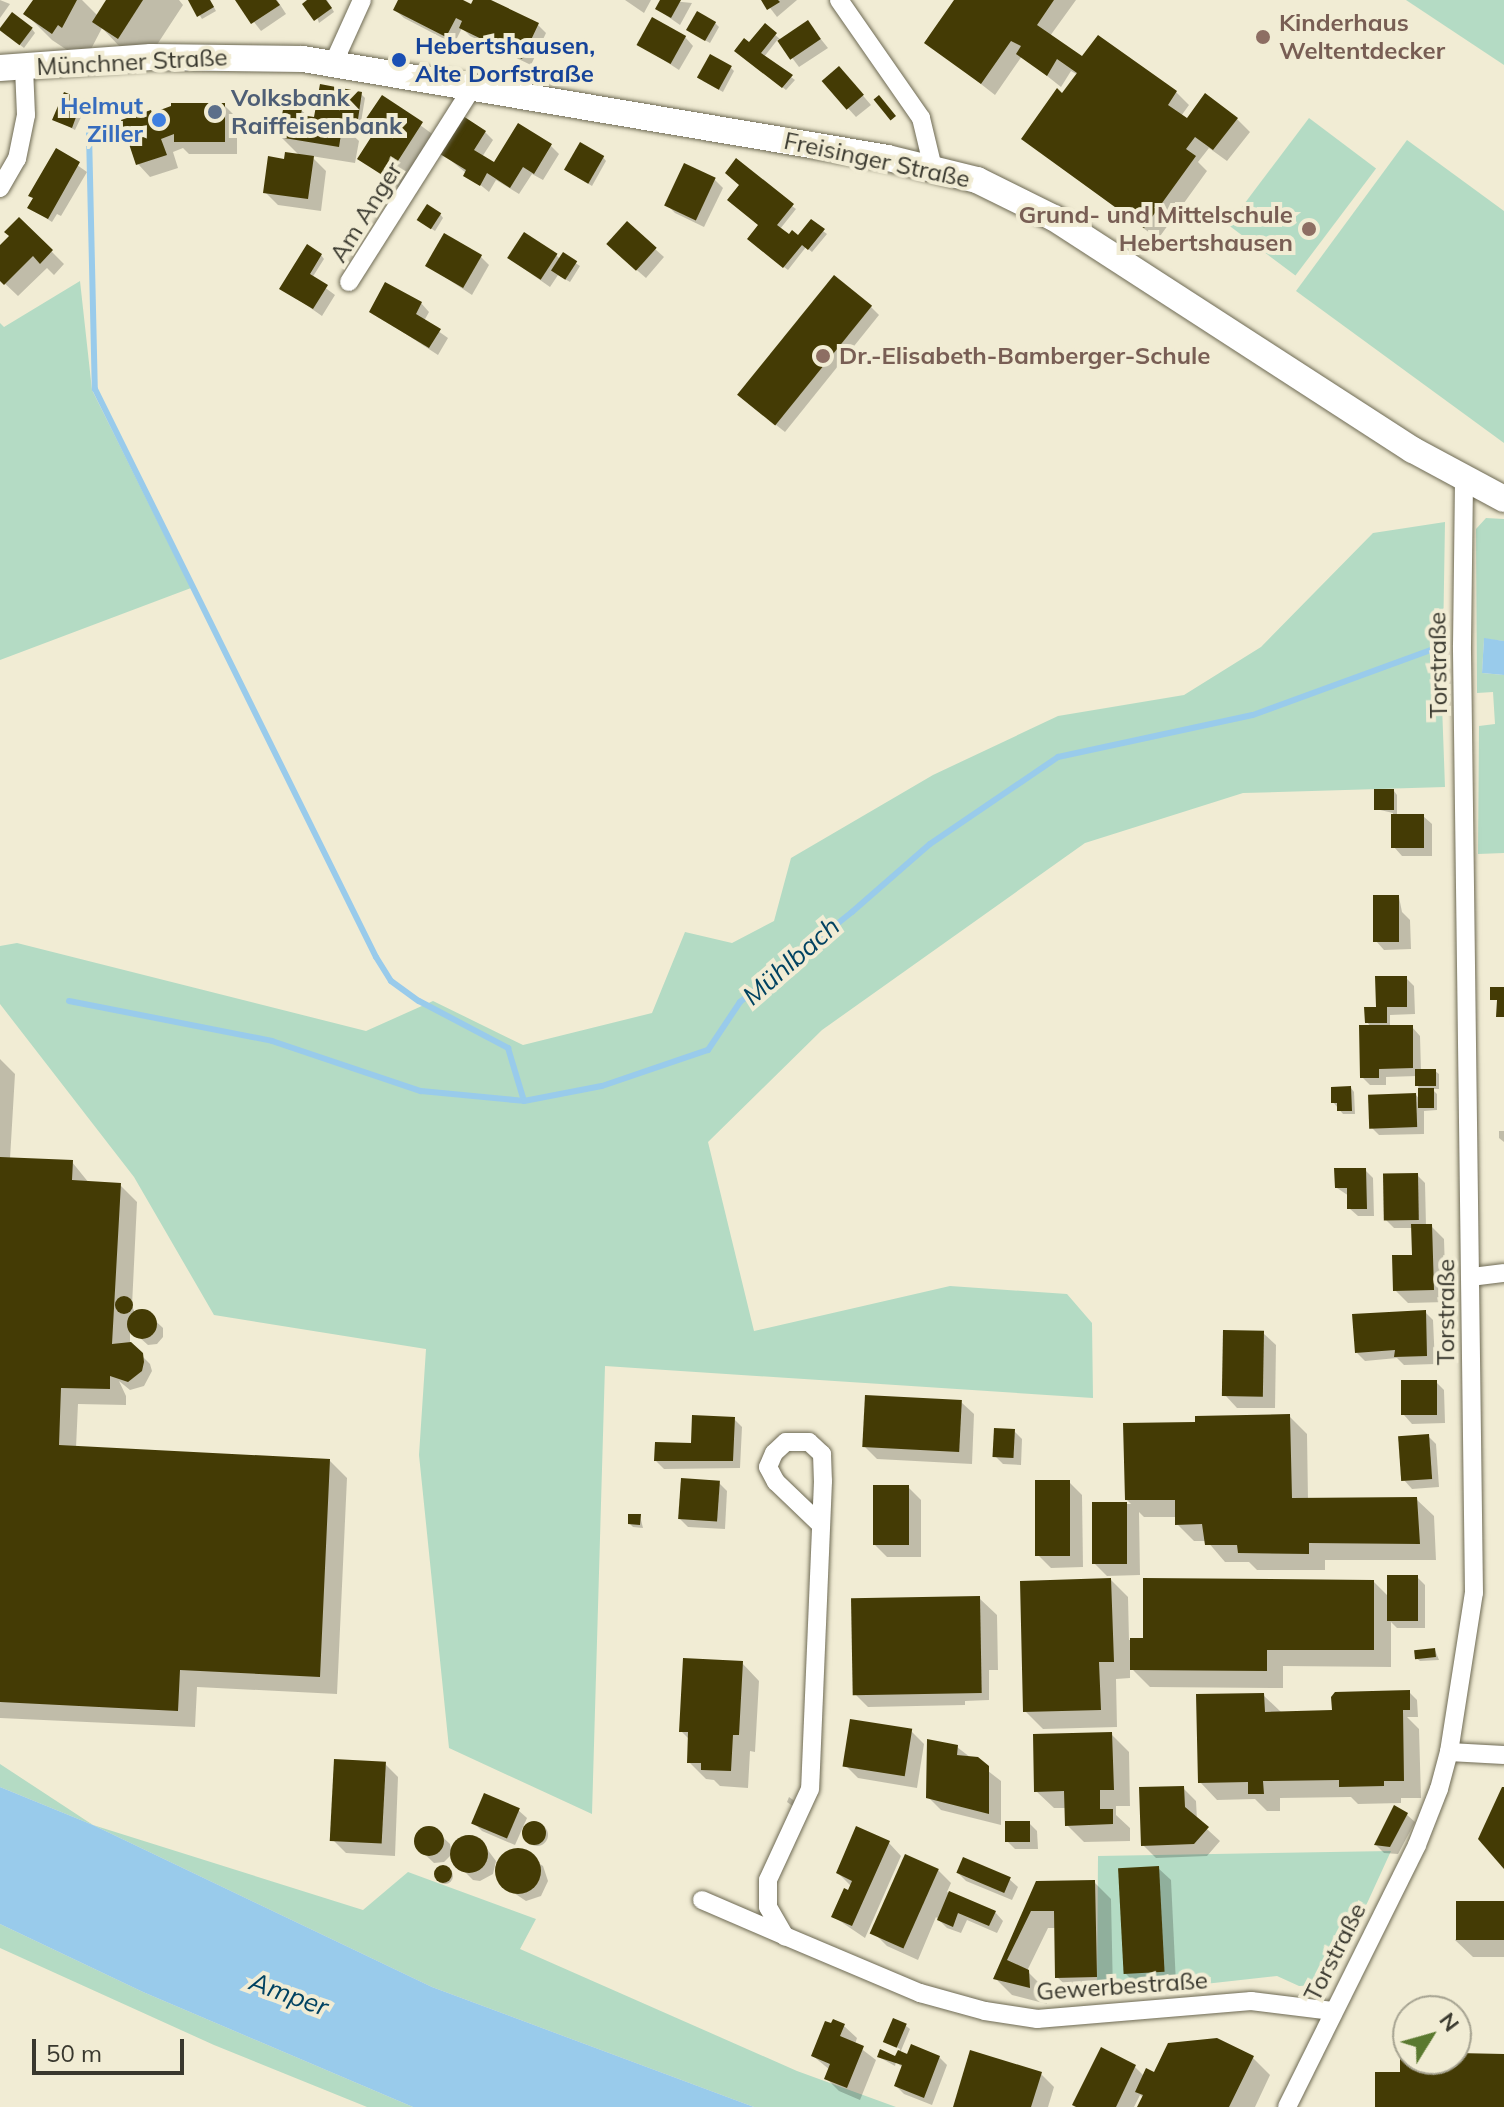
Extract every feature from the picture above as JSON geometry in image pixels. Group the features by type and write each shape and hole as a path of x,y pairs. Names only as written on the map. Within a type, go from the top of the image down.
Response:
{"main road":[{"name":"Münchner Straße","path":"12,68 151,57 263,57"},
{"name":"Freisinger Straße","path":"263,57 474,85 933,168 977,180 1054,218 1464,480 1504,499"}],"street":[{"path":"333,64 362,0"},
{"path":"839,0 921,118 933,168"},
{"path":"0,188 17,159 26,115 12,68"},
{"name":"Am Anger","path":"349,282 474,85"},
{"name":"Torstraße","path":"1287,2107 1417,1845 1449,1752 1474,1593 1462,657 1464,480"},
{"path":"1471,1277 1504,1273"},
{"path":"785,1936 768,1907 768,1880 810,1789 820,1524"},
{"path":"1449,1752 1504,1755"},
{"name":"Gewerbestraße","path":"702,1900 920,1993 985,2011 1037,2019 1251,2001 1332,2011"}],"green space":[{"path":"1406,0 1504,0 1504,65"},
{"path":"1309,118 1376,169 1295,276 1228,225"},
{"path":"1407,140 1504,211 1504,443 1296,291"},
{"path":"80,281 92,390 191,588 0,660 0,323 4,327"},
{"path":"1486,518 1504,519 1504,641 1484,639 1482,673 1504,675 1504,853 1478,854 1479,726 1495,724 1493,692 1477,693 1476,529"},
{"path":"1445,522 1442,705 1445,787 1243,793 1085,843 822,1030 708,1142 754,1331 950,1286 1067,1294 1092,1323 1093,1398 605,1366 592,1814 449,1748 419,1455 426,1349 214,1315 134,1177 0,1004 0,946 17,943 366,1031 433,1001 523,1045 652,1013 685,932 732,943 774,921 791,858 933,775 1058,716 1184,695 1261,647 1373,533"},
{"path":"0,1764 93,1825 0,1787"},
{"path":"93,1825 363,1910 408,1872 536,1919 520,1949 797,2071 896,2107 754,2107 432,1987"},
{"path":"1391,1851 1336,1971 1320,1985 1299,1986 1277,1976 1097,1996 1098,1856"},
{"path":"0,1924 143,1992 413,2107 367,2107 214,2045 0,1948"}],"water":[{"path":"1484,638 1504,641 1504,675 1482,673"},
{"name":"Amper","path":"0,1787 93,1825 432,1987 754,2107 413,2107 143,1992 0,1924"}],"building":[{"path":"33,0 77,0 62,28 58,25 52,34 23,14"},
{"path":"106,0 143,0 118,39 92,22"},
{"path":"188,0 210,0 214,7 197,17"},
{"path":"235,0 276,0 280,5 251,24"},
{"path":"307,0 326,0 332,8 314,21 302,4"},
{"path":"398,0 463,0 471,4 473,0 491,0 539,23 522,59 459,28 462,21 456,18 446,37 393,10"},
{"path":"660,0 681,0 671,18 655,9"},
{"path":"761,0 778,0 780,2 767,10"},
{"path":"954,0 1054,0 1037,25 1082,56 1098,35 1177,91 1168,105 1187,118 1205,93 1238,118 1213,150 1195,137 1186,149 1196,156 1144,228 1021,139 1057,88 1062,93 1077,73 1057,59 1047,76 1016,54 1021,46 1011,41 981,84 924,43"},
{"path":"697,11 716,22 705,41 686,30"},
{"path":"12,12 33,28 20,45 0,31"},
{"path":"652,17 686,36 671,64 636,45"},
{"path":"808,20 821,39 790,60 777,41"},
{"path":"765,23 777,33 761,53 793,75 782,88 734,51 744,38 749,42"},
{"path":"710,54 732,66 719,90 697,78"},
{"path":"839,66 864,95 847,110 822,81"},
{"path":"320,84 362,92 357,126 343,122 339,147 278,137 284,104 302,108 301,115 314,117"},
{"path":"64,92 74,96 70,106 79,109 72,128 52,120"},
{"path":"382,95 423,122 387,178 357,159 375,131 363,123"},
{"path":"879,95 896,116 891,120 874,99"},
{"path":"171,103 225,103 225,142 174,142 174,134 161,139 167,155 136,165 121,120 151,110 152,113 171,106"},
{"path":"463,116 486,131 474,150 494,162 518,123 552,144 534,174 523,167 510,188 487,173 480,186 463,176 466,170 440,154"},
{"path":"580,142 604,156 588,184 564,170"},
{"path":"56,148 80,162 48,219 27,208 33,198 28,196"},
{"path":"285,152 314,156 308,199 263,193 268,156 284,159"},
{"path":"736,158 794,204 777,225 789,234 792,230 798,235 811,219 825,229 808,250 802,245 783,268 747,239 758,225 727,200 739,185 725,173"},
{"path":"684,163 716,178 696,220 664,206"},
{"path":"427,204 441,213 431,229 417,220"},
{"path":"19,217 53,250 40,264 33,256 4,285 0,281 0,245 9,236 4,232"},
{"path":"627,221 657,248 636,271 606,244"},
{"path":"524,232 558,254 541,280 507,258"},
{"path":"444,233 482,255 463,288 425,266"},
{"path":"307,244 322,254 310,274 328,285 313,309 279,289"},
{"path":"563,252 577,261 565,280 551,270"},
{"path":"834,275 872,306 775,426 737,395"},
{"path":"385,282 422,302 416,314 441,329 429,348 369,312"},
{"path":"1374,789 1394,789 1394,810 1374,810"},
{"path":"1391,814 1424,814 1424,848 1391,848"},
{"path":"1373,895 1399,895 1399,942 1373,942"},
{"path":"1375,976 1407,976 1407,1007 1387,1007 1387,1023 1365,1023 1364,1007 1376,1007"},
{"path":"1490,987 1504,987 1504,1017 1496,1017 1497,1000 1490,1000"},
{"path":"1359,1025 1413,1025 1413,1068 1379,1069 1379,1078 1360,1078"},
{"path":"1415,1069 1436,1069 1436,1086 1415,1086"},
{"path":"1351,1086 1352,1111 1337,1111 1337,1103 1331,1103 1331,1087"},
{"path":"1418,1088 1434,1088 1434,1108 1418,1108"},
{"path":"1416,1093 1417,1127 1369,1129 1368,1095"},
{"path":"0,1157 73,1160 72,1180 121,1183 112,1344 131,1342 143,1353 142,1371 128,1382 110,1376 110,1389 61,1388 59,1445 330,1459 320,1677 180,1670 178,1711 0,1702"},
{"path":"1334,1168 1366,1168 1367,1209 1347,1209 1347,1188 1335,1188"},
{"path":"1418,1173 1419,1220 1384,1221 1383,1174"},
{"path":"1411,1224 1432,1224 1434,1290 1393,1291 1392,1255 1412,1255"},
{"path":"124,1296 133,1305 124,1314 115,1305"},
{"path":"142,1309 148,1310 156,1318 156,1330 148,1338 142,1339 136,1338 128,1330 127,1324 128,1318 136,1310"},
{"path":"1426,1310 1427,1356 1394,1357 1395,1350 1355,1353 1352,1314"},
{"path":"1223,1330 1264,1331 1263,1397 1222,1396"},
{"path":"1401,1380 1437,1380 1437,1415 1401,1415"},
{"path":"865,1395 962,1400 959,1452 862,1447"},
{"path":"1290,1414 1292,1498 1417,1497 1420,1544 1309,1543 1309,1554 1238,1553 1237,1545 1205,1545 1202,1524 1175,1525 1175,1500 1125,1500 1123,1423 1195,1422 1195,1416"},
{"path":"692,1415 735,1417 733,1461 654,1461 655,1442 691,1443"},
{"path":"994,1428 1015,1429 1013,1458 992,1457"},
{"path":"1429,1434 1432,1479 1401,1481 1398,1436"},
{"path":"681,1478 720,1481 717,1522 678,1519"},
{"path":"1035,1480 1070,1480 1070,1556 1035,1556"},
{"path":"873,1485 909,1485 909,1545 873,1545"},
{"path":"1092,1502 1127,1502 1127,1564 1092,1564"},
{"path":"628,1514 641,1514 640,1525 628,1524"},
{"path":"1387,1575 1418,1575 1418,1621 1387,1621"},
{"path":"1111,1578 1114,1662 1099,1662 1101,1710 1023,1712 1020,1581"},
{"path":"1143,1578 1374,1580 1374,1650 1267,1650 1267,1671 1130,1670 1130,1638 1143,1638"},
{"path":"980,1596 982,1693 853,1695 851,1598"},
{"path":"1435,1648 1436,1657 1415,1659 1414,1650"},
{"path":"683,1658 743,1661 739,1735 733,1735 731,1771 701,1770 701,1763 687,1763 688,1732 679,1732"},
{"path":"1410,1690 1410,1710 1403,1710 1404,1781 1384,1781 1384,1786 1339,1787 1339,1780 1263,1781 1264,1794 1248,1794 1248,1782 1198,1783 1196,1694 1264,1693 1265,1712 1332,1710 1331,1697 1335,1692"},
{"path":"850,1719 912,1729 905,1776 842,1766"},
{"path":"1112,1732 1114,1790 1100,1790 1100,1809 1113,1809 1113,1824 1065,1826 1064,1791 1034,1792 1033,1734"},
{"path":"927,1739 958,1745 957,1755 978,1757 989,1766 989,1814 926,1798"},
{"path":"334,1759 386,1762 382,1844 330,1841"},
{"path":"1184,1786 1185,1807 1209,1827 1194,1844 1141,1846 1139,1787"},
{"path":"1504,1787 1504,1869 1478,1839"},
{"path":"484,1793 520,1808 507,1839 471,1823"},
{"path":"1394,1805 1408,1813 1390,1847 1374,1845"},
{"path":"534,1821 542,1825 546,1833 542,1841 534,1845 526,1841 522,1833 526,1825"},
{"path":"1005,1821 1030,1821 1030,1842 1005,1842"},
{"path":"429,1826 440,1830 444,1841 440,1852 429,1856 418,1852 414,1841 418,1830"},
{"path":"856,1826 890,1841 852,1926 831,1917 844,1888 848,1890 852,1881 836,1873"},
{"path":"469,1835 483,1840 488,1854 483,1868 469,1873 455,1868 450,1854 455,1840"},
{"path":"518,1848 534,1855 541,1871 534,1887 518,1894 502,1887 495,1871 502,1855"},
{"path":"905,1854 939,1869 903,1949 870,1933"},
{"path":"963,1857 1011,1877 1004,1893 956,1873"},
{"path":"443,1865 452,1874 443,1883 434,1874"},
{"path":"1159,1866 1165,1972 1124,1974 1118,1868"},
{"path":"1095,1880 1097,1977 1055,1978 1054,1911 1031,1911 1007,1960 1029,1970 1030,1988 993,1979 1036,1881"},
{"path":"949,1891 996,1911 989,1926 958,1913 953,1927 937,1920"},
{"path":"1456,1901 1504,1901 1504,1940 1456,1940"},
{"path":"893,2018 907,2024 897,2048 883,2042"},
{"path":"833,2019 845,2024 840,2036 864,2046 847,2088 824,2079 830,2064 811,2056 825,2021 831,2023"},
{"path":"1217,2038 1254,2056 1229,2107 1137,2107 1143,2095 1135,2092 1146,2068 1154,2072 1168,2043"},
{"path":"911,2044 940,2056 924,2098 894,2086 902,2065 877,2057 880,2049 895,2056 898,2050 907,2054"},
{"path":"1101,2047 1136,2065 1116,2107 1076,2107 1072,2105"},
{"path":"970,2050 1042,2072 1031,2107 953,2107"},
{"path":"1472,2053 1504,2054 1504,2107 1375,2107 1375,2072 1392,2072 1392,2075 1472,2075"}],"waterway":[{"path":"89,133 95,389 376,957 391,981 419,1001 508,1048 524,1101"},
{"name":"Mühlbach","path":"69,1001 272,1041 421,1091 524,1101 602,1086 708,1050 740,1002 852,912 930,844 1058,757 1253,715 1439,647"}],"place":[{"name":"Kinderhaus Weltentdecker","path":"1263,37"},
{"name":"Hebertshausen, Alte Dorfstraße","path":"399,60"},
{"name":"Volksbank Raiffeisenbank","path":"215,112"},
{"name":"Helmut Ziller","path":"159,120"},
{"name":"Grund- und Mittelschule Hebertshausen","path":"1309,229"},
{"name":"Dr.-Elisabeth-Bamberger-Schule","path":"823,356"}]}
